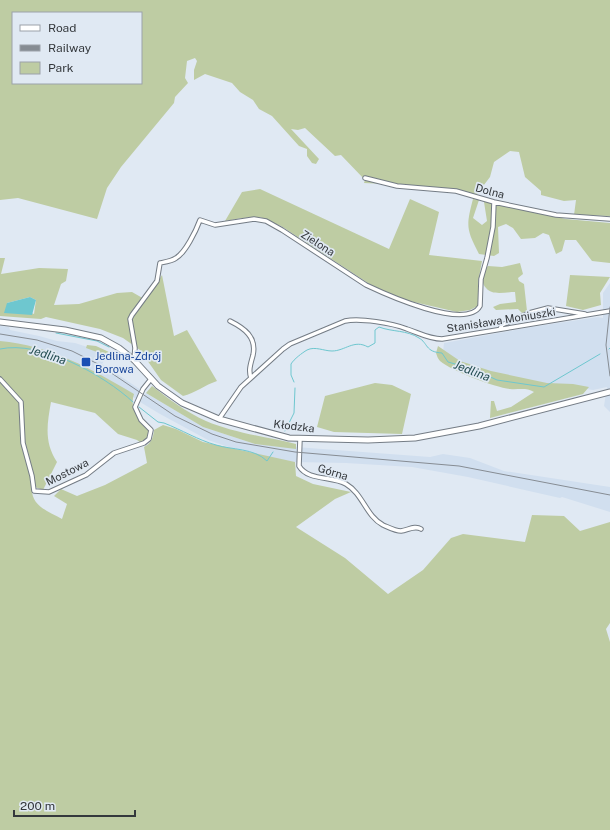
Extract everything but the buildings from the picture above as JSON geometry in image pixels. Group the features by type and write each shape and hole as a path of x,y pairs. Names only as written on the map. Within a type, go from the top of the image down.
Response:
{"main road":[{"name":"Kłodzka","path":"0,322 64,330 100,338 119,348 134,360 151,379 182,403 219,419 274,435 300,439 380,440 415,438 479,426 610,392"}],"street":[{"name":"Dolna","path":"365,178 397,186 456,191 494,202 556,215 610,219"},
{"name":"Zielona","path":"134,360 135,348 130,320 132,315 157,281 160,263 175,259 180,254 195,233 200,220 215,225 254,219 266,221 366,285 400,300 456,315 474,312 480,306 480,279 489,258 493,227 494,202"},
{"path":"500,329 502,325 529,313 548,308 589,314"},
{"name":"Stanisława Moniuszki","path":"219,419 226,407 251,378 290,344 352,319 393,325 435,339 610,311"},
{"path":"230,321 243,328 250,336 254,352 249,372 251,378"},
{"name":"Mostowa","path":"0,379 21,402 23,443 32,476 34,491 49,492 86,475 114,453 144,444 149,439 152,435 149,426 141,420 135,407 143,389 151,379"},
{"name":"Górna","path":"300,439 299,466 306,474 336,480 348,485 357,493 371,516 383,525 397,530 418,527 421,529"}],"shaded area":[{"path":"610,283 610,412 604,406 607,387 593,390 504,377 447,357 443,352 444,343 532,327 598,317 603,318 603,293"},
{"path":"0,326 9,327 10,330 57,341 75,343 109,354 102,364 141,390 136,399 123,391 0,349"},
{"path":"146,393 203,427 255,444 430,457 443,454 470,458 504,471 610,487 610,512 562,497 560,498 468,477 412,467 346,463 294,462 249,454 208,440 160,414 140,402"}],"green space":[{"path":"0,0 610,0 610,216 574,215 576,200 564,201 541,195 541,191 525,177 519,152 510,151 494,162 490,177 477,194 408,185 364,183 365,180 341,155 335,156 305,128 298,130 291,129 319,159 316,164 312,163 307,156 307,149 299,146 272,116 259,109 253,100 240,92 232,83 205,74 194,80 194,70 197,61 195,58 187,61 185,78 188,83 175,97 174,103 121,167 107,188 97,219 18,198 0,200"},
{"path":"260,189 389,249 410,199 439,212 429,255 482,261 478,283 478,306 470,310 457,312 401,299 371,285 281,226 260,217 225,221 242,192"},
{"path":"473,199 479,200 473,218 482,225 487,221 484,202 490,202 566,219 610,223 610,263 592,261 576,240 565,240 562,251 556,254 549,235 543,233 535,238 521,239 513,228 506,224 498,227 499,253 494,256 479,254 468,227"},
{"path":"0,258 5,258 1,274 39,268 68,269 66,281 61,284 54,305 79,304 117,293 132,292 146,300 162,275 174,336 187,330 217,381 183,396 161,380 140,350 123,338 100,329 46,317 41,319 0,316","holes":["30,297 36,300 34,314 7,303"]},
{"path":"520,263 523,274 518,278 519,281 524,284 527,311 522,313 518,309 496,310 493,307 500,304 516,302 515,292 497,293 488,290 483,284 482,280 485,269 488,266 502,267"},
{"path":"570,275 610,277 600,293 601,305 583,310 566,306"},
{"path":"0,341 36,347 53,353 86,367 134,394 134,410 142,423 149,430 149,439 141,443 137,440 118,434 95,413 51,402 48,418 48,440 57,462 43,490 32,486 32,493 37,503 41,507 62,519 67,504 54,496 61,489 77,496 105,485 147,463 144,447 151,440 154,430 163,425 176,429 203,442 295,462 296,476 313,484 351,492 335,499 296,527 345,558 388,594 423,570 451,538 463,534 525,542 532,515 564,516 580,531 610,522 610,623 606,629 610,642 610,830 0,830"},
{"path":"87,345 96,346 109,352 105,355 86,348"},
{"path":"438,346 460,361 491,371 547,383 573,384 589,387 583,394 490,418 491,401 494,401 497,411 511,407 534,392 522,389 503,388 454,369 440,361 436,353"},
{"path":"375,383 392,385 411,394 402,434 334,432 317,427 325,396"},
{"path":"152,386 171,400 206,421 239,432 296,444 296,449 255,444 203,427 146,393"}],"water":[{"path":"30,297 36,300 32,315 4,313 7,303"}],"waterway":[{"name":"Jedlina","path":"294,382 291,375 291,364 305,351 313,348 332,351 358,344 368,347 375,343 375,330 379,327 414,335 422,340 432,351 442,353 448,362 473,369 497,380 544,387 600,354"},
{"path":"56,333 97,341 109,347"},
{"name":"Jedlina","path":"0,349 16,348 34,350 71,362 106,381 133,402"},
{"name":"Jedlina","path":"285,431 294,413 295,388"},
{"name":"Jedlina","path":"139,407 158,422 164,423 209,443 256,454 267,461 273,452"}],"railway":[{"path":"610,307 606,345 610,376"},
{"path":"0,334 37,340 72,351 98,364 175,416 212,434 236,442 295,452 459,466 610,495"}],"place":[{"name":"Jedlina-Zdrój Borowa","path":"86,362"}]}
